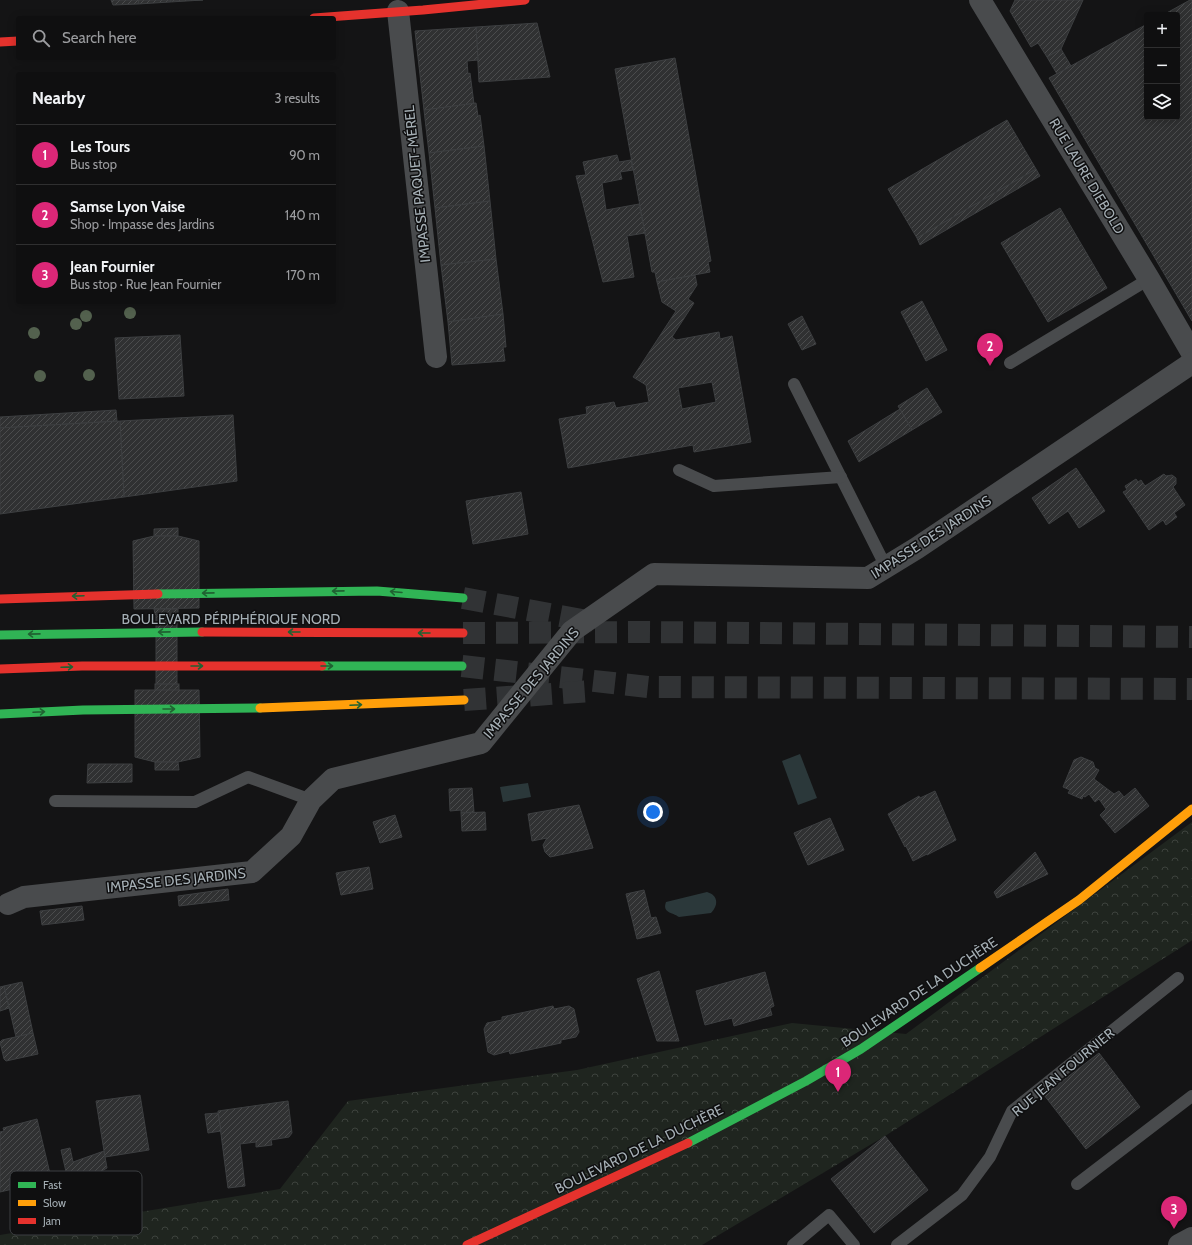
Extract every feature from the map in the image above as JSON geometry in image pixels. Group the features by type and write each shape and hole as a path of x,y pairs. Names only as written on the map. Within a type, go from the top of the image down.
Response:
{"main road":[{"path":"336,16 525,0"},
{"path":"0,42 16,41"},
{"path":"0,599 99,595 377,591 463,598"},
{"name":"BOULEVARD PÉRIPHÉRIQUE NORD","path":"0,635 185,632 463,633"},
{"path":"0,670 82,666 462,666"},
{"path":"0,714 83,710 289,708 464,700"},
{"name":"BOULEVARD DE LA DUCHÈRE","path":"467,1245 682,1147 861,1050 1079,900 1192,809"}],"street":[{"name":"RUE LAURE DIEBOLD","path":"980,0 1192,352"},
{"name":"IMPASSE PAQUET-MÉREL","path":"398,11 436,357"},
{"name":"IMPASSE DES JARDINS","path":"8,904 24,897 252,872 291,836 311,800 333,779 481,743 572,631 654,574 868,578 917,548 1192,363"},
{"path":"1179,1245 1192,1238"}],"lane":[{"path":"1010,363 1149,279"},
{"path":"794,384 886,567"},
{"path":"679,470 714,486 841,477"},
{"path":"55,801 195,802 248,777 311,800"},
{"name":"RUE JEAN FOURNIER","path":"897,1245 962,1195 990,1157 1012,1111 1178,978"},
{"path":"1077,1184 1192,1096"},
{"path":"793,1245 829,1215 854,1245"}],"green space":[{"path":"1192,822 1191,941 885,1136 702,1245 0,1245 0,1235 10,1233 10,1235 142,1235 142,1212 280,1189 348,1101 577,1070 792,1023 906,1034"}],"shaded area":[{"path":"800,754 817,798 798,805 782,761"},
{"path":"528,783 531,797 503,802 500,787"},
{"path":"707,892 713,895 716,901 714,910 711,913 679,917 668,912 665,908 666,902"}],"building":[{"path":"111,0 139,0 138,4 113,5"},
{"path":"139,0 171,0 170,2 138,4"},
{"path":"171,0 203,0 170,2"},
{"path":"1015,0 1083,0 1061,49 1047,57 1038,43 1031,47 1010,11"},
{"path":"1192,0 1192,321 1049,78 1144,26 1144,120 1180,120 1180,12 1168,12"},
{"path":"537,23 550,77 479,82 476,27"},
{"path":"476,27 478,60 467,61 474,104 424,110 415,31"},
{"path":"1061,49 1071,66 1057,74 1047,57"},
{"path":"675,58 711,261 708,262 710,272 657,282 655,272 652,272 615,69"},
{"path":"476,103 478,116 480,115 484,146 429,153 424,110"},
{"path":"1007,120 1036,169 917,238 888,189"},
{"path":"484,146 490,201 435,208 429,153"},
{"path":"617,155 619,162 631,160 633,170 620,172 622,179 602,183 606,210 639,204 645,233 627,236 634,277 603,282 576,176 586,175 583,162"},
{"path":"1036,169 1040,176 920,245 917,238"},
{"path":"490,201 496,259 441,265 435,208"},
{"path":"1060,208 1107,288 1048,322 1001,243"},
{"path":"496,259 503,314 448,322 441,265"},
{"path":"695,275 697,285 688,299 694,303 672,337 676,340 719,332 720,339 732,336 751,442 694,452 693,445 568,468 559,419 587,414 586,407 614,402 616,408 649,402 646,385 633,377 676,311 662,302 657,282","holes":["712,382 716,402 682,409 678,388"]},
{"path":"922,301 947,350 926,361 901,312"},
{"path":"503,314 506,347 503,347 505,361 452,365 448,322"},
{"path":"802,316 816,344 802,350 788,324"},
{"path":"180,335 184,396 119,399 115,338"},
{"path":"927,388 942,412 912,430 898,406"},
{"path":"900,409 912,430 859,462 848,441"},
{"path":"116,410 117,421 0,428 0,417"},
{"path":"233,415 237,481 124,497 120,421"},
{"path":"120,421 124,497 0,514 0,428"},
{"path":"1076,468 1105,511 1079,528 1068,511 1049,524 1032,498"},
{"path":"1164,474 1166,476 1172,475 1176,478 1176,484 1173,487 1185,505 1174,513 1177,517 1166,525 1163,520 1149,530 1123,492 1127,490 1125,486 1136,479 1138,482 1141,480 1145,486"},
{"path":"521,492 528,534 473,544 466,501"},
{"path":"178,528 178,536 154,536 154,529"},
{"path":"154,536 178,536 199,541 199,608 134,609 133,541"},
{"path":"154,609 178,609 178,614 156,615"},
{"path":"156,615 177,615 177,685 156,684"},
{"path":"155,684 179,684 179,691 155,691"},
{"path":"135,690 199,690 200,757 178,762 155,762 135,757"},
{"path":"1081,757 1093,762 1095,768 1099,770 1094,779 1114,794 1119,791 1124,797 1135,788 1149,806 1115,833 1100,815 1106,809 1099,799 1095,802 1089,794 1085,797 1083,796 1082,799 1068,793 1070,790 1063,787 1074,760"},
{"path":"155,762 178,762 179,770 155,770"},
{"path":"88,764 132,764 132,782 87,783"},
{"path":"472,788 474,812 461,813 461,810 450,811 449,789"},
{"path":"935,791 956,840 913,861 888,814 919,796 920,798"},
{"path":"579,805 593,848 550,857 545,852 543,845 547,838 532,841 528,814"},
{"path":"485,812 486,830 462,831 461,813"},
{"path":"395,815 402,837 380,843 373,822"},
{"path":"830,818 844,850 808,865 794,833"},
{"path":"1035,852 1048,874 997,898 994,892"},
{"path":"369,867 373,889 341,895 336,873"},
{"path":"228,889 229,900 179,906 178,896"},
{"path":"644,890 651,918 656,917 661,933 637,939 626,894"},
{"path":"82,906 84,920 42,925 40,911"},
{"path":"659,971 679,1041 657,1041 637,979"},
{"path":"765,972 774,1006 770,1008 772,1015 734,1026 732,1018 705,1025 696,991"},
{"path":"22,982 33,1033 16,1037 4,986"},
{"path":"4,986 9,1008 0,1011 0,987"},
{"path":"553,1006 554,1009 569,1006 574,1009 579,1032 576,1037 561,1040 561,1043 510,1054 509,1051 494,1055 488,1052 484,1029 487,1023 502,1020 502,1017"},
{"path":"33,1033 38,1054 6,1061 4,1059 0,1042 2,1040"},
{"path":"1099,1053 1140,1107 1086,1149 1044,1095"},
{"path":"140,1095 149,1150 105,1157 96,1101"},
{"path":"288,1101 292,1133 289,1137 271,1140 272,1145 256,1147 256,1142 240,1144 245,1186 228,1188 218,1111"},
{"path":"218,1113 221,1131 208,1133 205,1114"},
{"path":"37,1119 49,1171 10,1171 10,1190 0,1192 0,1132 4,1131 3,1128"},
{"path":"885,1136 928,1190 874,1233 831,1179"},
{"path":"70,1148 73,1162 104,1151 107,1168 102,1171 66,1171 61,1150"}],"tunnel":[{"path":"463,598 593,622"},
{"path":"463,633 647,632 1192,637"},
{"path":"462,666 648,687 1192,689"},
{"path":"464,700 593,691"}],"traffic: fast":[{"path":"158,594 377,591 463,598"},
{"path":"0,635 202,632"},
{"path":"322,666 462,666"},
{"path":"0,714 83,710 260,708"},
{"path":"688,1143 806,1081 861,1049 980,968"}],"traffic: slow":[{"path":"260,708 464,700"},
{"path":"980,968 1079,900 1192,809"}],"traffic: jam":[{"path":"336,16 525,0"},
{"path":"0,42 16,41"},
{"path":"0,599 158,594"},
{"path":"202,632 463,633"},
{"path":"0,669 82,666 322,666"},
{"path":"467,1245 688,1143"}],"place":[{"name":"Samse Lyon Vaise","path":"990,366"},
{"name":"Les Tours","path":"838,1092"},
{"name":"Jean Fournier","path":"1174,1229"}]}
